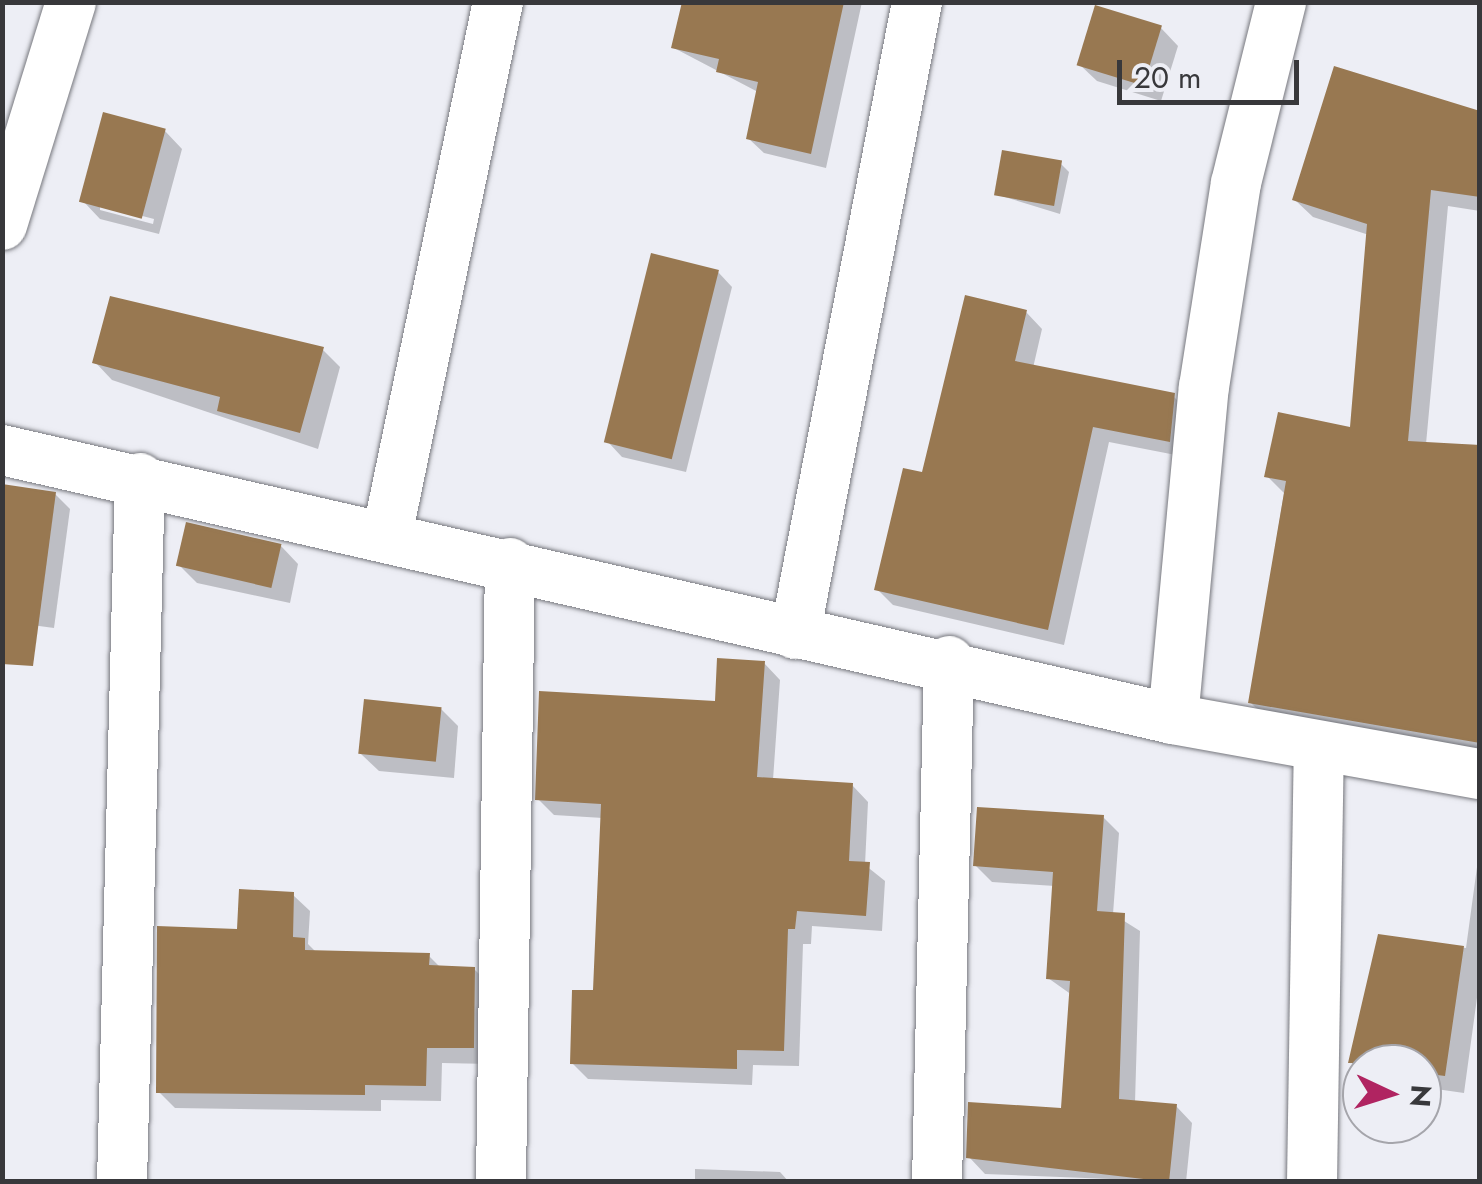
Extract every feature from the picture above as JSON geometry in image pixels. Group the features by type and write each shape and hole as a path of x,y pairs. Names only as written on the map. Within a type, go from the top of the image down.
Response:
{"street":[{"path":"2,226 70,2"},
{"path":"387,535 498,2"},
{"path":"795,634 917,2"},
{"path":"1173,719 1204,387 1236,183 1281,2"},
{"path":"2,450 510,563 795,634 949,661 1173,719 1480,774"},
{"path":"122,1182 140,478"},
{"path":"502,1182 510,563"},
{"path":"938,1182 949,661"},
{"path":"1312,1182 1319,748"}],"building":[{"path":"682,2 844,2 811,154 746,139 758,82 716,72 719,59 671,48"},
{"path":"1095,5 1162,25 1144,86 1077,65"},
{"path":"1334,66 1480,111 1480,197 1431,190 1408,441 1480,445 1480,743 1248,703 1286,481 1264,477 1278,412 1350,427 1367,224 1292,200"},
{"path":"103,112 166,129 142,219 79,202"},
{"path":"1002,150 1062,161 1054,206 994,195"},
{"path":"651,253 719,270 672,459 604,442"},
{"path":"965,295 1027,310 1015,361 1175,393 1170,442 1093,427 1048,630 874,590 903,468 922,472"},
{"path":"110,296 324,347 300,433 217,411 220,397 92,363"},
{"path":"2,484 56,492 33,666 2,664"},
{"path":"186,522 281,544 271,588 176,566"},
{"path":"717,658 765,661 757,777 853,783 849,861 870,862 866,916 797,911 795,929 788,929 784,1051 737,1050 737,1069 570,1064 572,990 593,990 601,804 535,800 539,691 715,701"},
{"path":"364,699 442,707 436,762 358,754"},
{"path":"977,807 1104,815 1097,911 1125,913 1119,1099 1177,1104 1169,1182 966,1158 968,1102 1061,1108 1070,981 1046,979 1053,872 973,866"},
{"path":"239,889 294,892 293,937 305,938 305,950 430,953 429,965 475,967 474,1048 427,1048 426,1086 365,1085 365,1095 156,1093 157,926 237,929"},
{"path":"1378,934 1464,946 1445,1076 1442,1044 1352,1044"}]}
